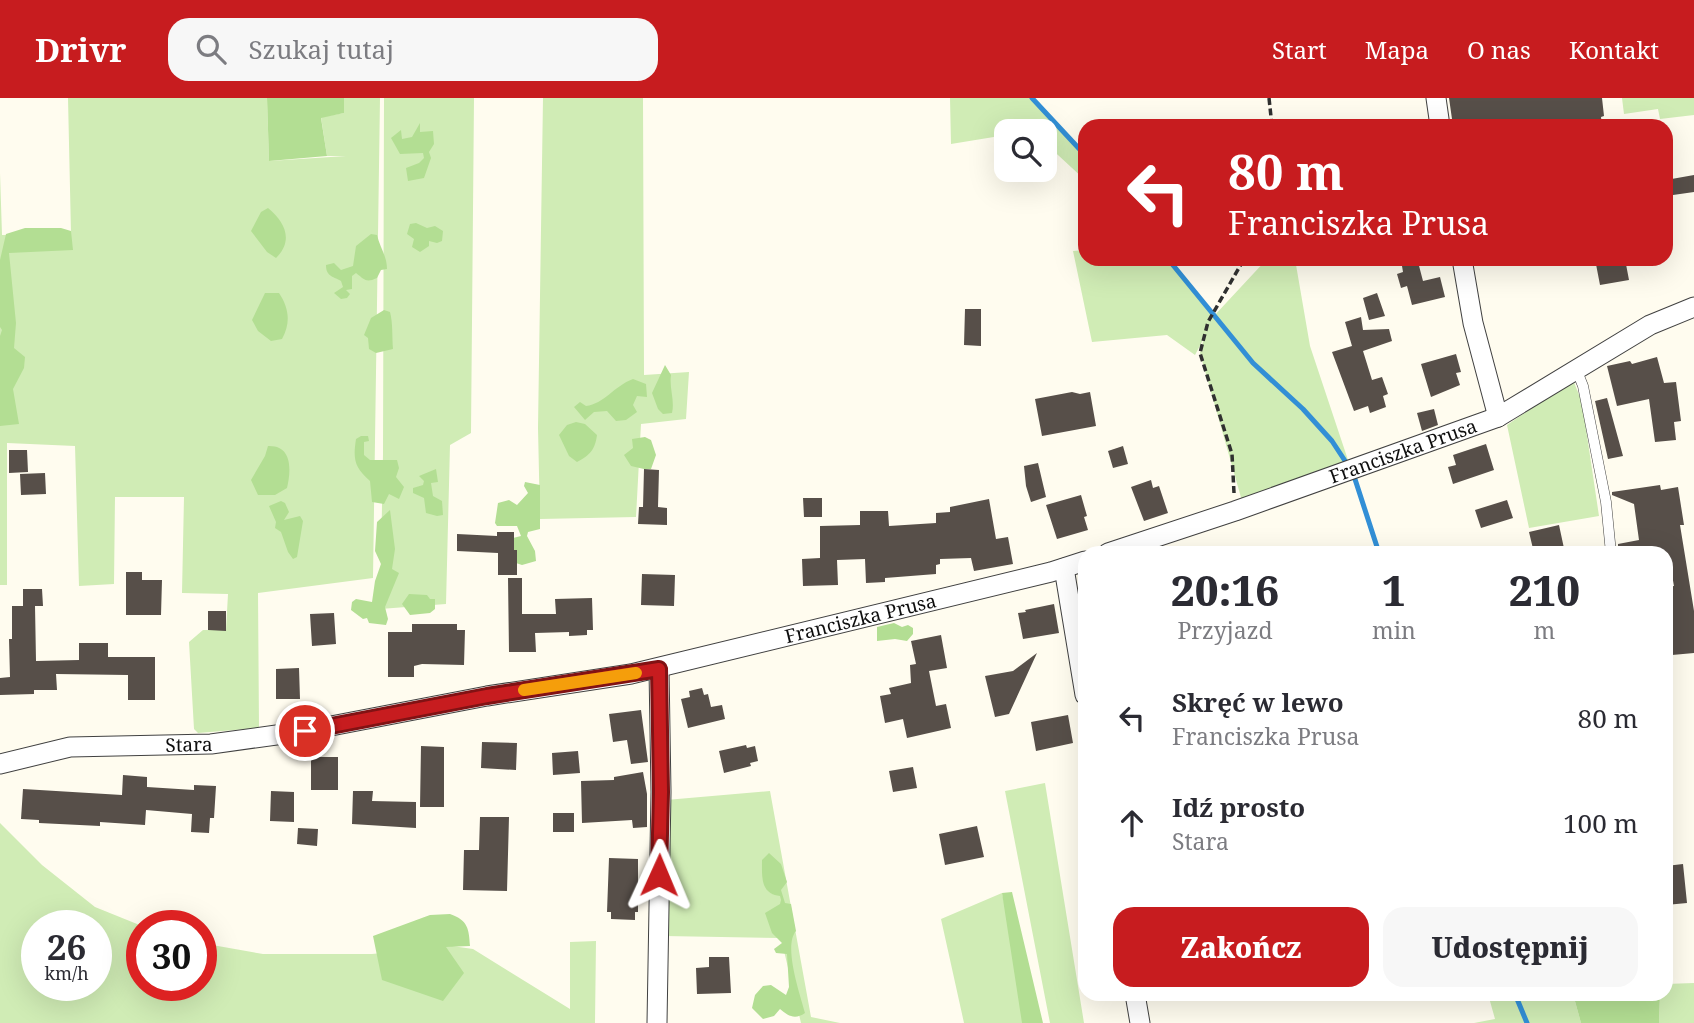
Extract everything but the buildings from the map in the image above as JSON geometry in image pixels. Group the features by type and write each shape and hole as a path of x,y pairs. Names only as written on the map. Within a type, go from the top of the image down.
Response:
{"street":[{"path":"1436,98 1439,119"},
{"name":"Franciszka Prusa","path":"1463,266 1474,323 1499,417"},
{"name":"Franciszka Prusa","path":"1129,546 1499,417 1650,325 1694,307"},
{"name":"Franciszka Prusa","path":"379,718 487,696 659,669 1078,563"},
{"path":"1063,568 1078,655"},
{"path":"657,1023 661,792 659,669"},
{"name":"Stara","path":"0,764 70,747 211,744 379,718"},
{"path":"1136,1001 1140,1023"}],"lane":[{"path":"1577,371 1583,386 1606,502 1610,546"}],"path":[{"path":"1269,98 1271,119"},
{"path":"1235,511 1232,454 1200,353 1208,322 1240,266"}],"green space":[{"path":"68,98 267,98 269,161 346,156 327,156 321,117 344,113 344,98 380,98 373,578 258,593 259,728 198,733 194,729 189,642 203,630 226,630 228,594 182,593 184,497 115,497 114,584 79,586 75,446 7,443 7,585 0,585 0,173 2,235 71,234"},
{"path":"267,98 344,98 344,113 321,118 327,156 269,161"},
{"path":"384,98 474,98 471,433 450,445 446,604 380,609 383,454"},
{"path":"543,98 643,98 644,375 689,372 686,419 641,424 636,517 540,519 538,428"},
{"path":"950,98 1031,98 1051,119 994,119 994,137 951,144"},
{"path":"1622,98 1694,98 1694,115 1660,119 1658,109 1624,114"},
{"path":"420,123 420,132 433,131 434,144 429,152 431,158 424,178 408,181 406,168 419,163 424,158 423,153 400,154 391,138 401,130 402,139 412,137"},
{"path":"1057,125 1078,148 1078,174 1057,154"},
{"path":"268,208 283,225 286,238 282,251 276,258 267,252 251,231 261,212"},
{"path":"416,223 427,228 435,226 443,231 442,241 429,241 429,246 420,252 412,247 414,239 407,234 410,224"},
{"path":"25,228 61,228 71,231 73,250 9,253 16,323 14,348 25,357 24,368 13,389 19,424 0,426 0,260 6,234"},
{"path":"371,234 377,235 387,269 381,270 377,278 370,280 356,273 352,276 352,289 346,290 350,294 341,299 334,293 343,287 341,281 328,274 326,265 334,263 341,270 353,266 356,246"},
{"path":"1073,251 1078,251 1078,266 1173,266 1213,317 1260,266 1296,266 1310,346 1349,463 1242,501 1200,353 1204,338 1195,355 1167,335 1092,342"},
{"path":"265,293 279,293 285,304 288,321 282,339 271,341 258,331 252,320"},
{"path":"384,310 390,312 393,349 376,353 369,349 368,338 364,335 371,318"},
{"path":"665,365 671,375 673,408 672,413 663,414 658,409 652,393"},
{"path":"633,379 646,384 647,397 637,396 633,405 637,412 626,420 616,421 607,411 594,412 585,420 574,407 580,402 586,406 592,405"},
{"path":"1573,380 1582,402 1599,516 1529,528 1507,425"},
{"path":"576,422 585,424 597,435 591,452 577,462 569,456 559,435 567,425"},
{"path":"368,436 369,441 364,442 364,455 370,460 397,460 399,468 396,477 404,487 399,499 389,494 384,504 372,502 370,481 358,467 355,457 356,439"},
{"path":"645,437 651,440 656,455 651,469 631,466 624,455 633,448 632,439"},
{"path":"268,446 276,447 286,454 289,467 287,488 275,495 258,495 251,480"},
{"path":"436,469 438,482 431,483 433,496 442,501 443,515 437,516 426,513 424,498 413,493 413,488 423,485 424,481 419,476"},
{"path":"525,482 540,485 540,529 528,532 527,536 535,551 536,561 522,565 510,561 513,538 521,536 517,526 497,526 495,523 498,503 509,500 517,505 528,493"},
{"path":"281,501 289,512 284,520 300,516 303,521 297,557 293,559 281,532 275,528 276,522 269,506"},
{"path":"390,510 395,549 392,569 399,573 385,607 388,619 386,625 369,623 367,618 363,619 351,610 352,602 356,599 372,602 381,564 375,551 377,522"},
{"path":"409,594 427,595 430,599 435,599 435,609 430,613 410,615 402,604"},
{"path":"894,623 902,627 908,625 913,628 913,634 907,641 877,641 877,627"},
{"path":"1045,783 1078,986 1078,1001 1080,1001 1084,1023 1050,1023 1005,791"},
{"path":"770,791 811,1017 840,1023 801,1023 781,938 664,936 666,800"},
{"path":"0,823 42,865 102,910 21,910 21,1001 112,1001 112,914 126,920 126,1001 217,1001 217,946 263,954 372,954 452,946 473,949 570,1009 570,942 596,941 595,1023 0,1023"},
{"path":"769,853 781,864 787,882 781,890 785,903 791,904 796,931 792,938 792,959 805,1013 792,1016 780,1009 774,1016 763,1019 752,1008 755,995 763,986 771,985 786,995 789,987 787,954 776,953 774,949 782,943 772,933 765,913 780,904 781,900 780,896 769,892 764,883 762,860"},
{"path":"1012,892 1043,1023 1022,1023 1002,893"},
{"path":"1002,893 1031,1023 964,1023 941,919"},
{"path":"450,914 464,922 470,946 446,947 464,973 443,1001 382,980 373,936 430,915"},
{"path":"1694,983 1694,1023 1659,1023 1660,1001 1673,1001 1673,984"},
{"path":"1490,1001 1575,1001 1581,1023 1474,1023 1495,1019"},
{"path":"1575,1001 1660,1001 1659,1023 1581,1023"}],"waterway":[{"path":"1032,98 1078,147"},
{"path":"1174,266 1253,363 1303,409 1332,441 1353,473 1377,546"},
{"path":"1518,1001 1527,1023"}],"slow traffic":[{"path":"524,690 636,673"}],"route":[{"path":"305,731 487,696 659,669 659,875"}]}
